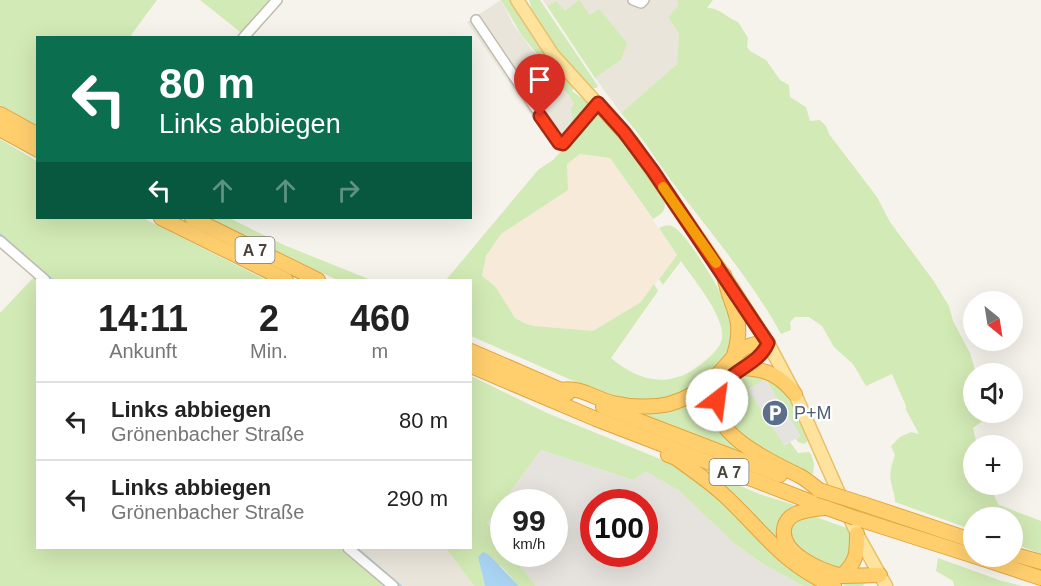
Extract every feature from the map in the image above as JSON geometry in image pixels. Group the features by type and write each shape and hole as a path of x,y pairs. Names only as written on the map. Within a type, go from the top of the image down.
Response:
{"highway":[{"path":"0,114 36,134"},
{"path":"0,129 36,149"},
{"name":"A 7","path":"163,219 284,279"},
{"name":"A 7","path":"194,219 316,279"},
{"path":"724,275 727,292 733,300 739,325 734,355"},
{"path":"768,343 763,353 729,377 718,391 717,409 723,424 732,435 774,465 802,477 819,490"},
{"name":"A 7","path":"561,390 572,388 612,403 646,406 668,404 706,385 734,355 752,345 768,343"},
{"name":"A 7","path":"472,351 561,390 713,450 819,490 963,538"},
{"name":"A 7","path":"472,366 736,474 876,525 963,553"},
{"path":"743,368 769,371 786,383 795,394"},
{"path":"632,433 643,445 676,458 725,495 770,544 790,561 838,581 883,581"},
{"name":"A 7","path":"827,508 791,516 785,523 785,540 790,549 838,581"},
{"path":"838,581 855,561 857,534"},
{"path":"1023,557 1041,562"},
{"name":"A 7","path":"1008,567 1041,578"},
{"path":"870,586 883,581"}],"main road":[{"path":"517,0 524,14 553,55 632,142 768,343 795,394 857,534 883,581"}],"street":[{"path":"245,36 277,0"},
{"path":"524,14 525,0"},
{"path":"633,0 641,3 644,0"},
{"path":"476,20 559,143 566,142 598,103"},
{"path":"0,241 44,279"},
{"path":"349,549 393,586"}],"shaded area":[{"path":"501,0 513,24 557,78 574,104 574,128 555,149 467,22"},
{"path":"543,0 677,0 678,6 668,17 679,34 677,64 621,113 595,78 621,60 590,15 564,11 556,1 547,6"},
{"path":"580,154 610,158 677,255 641,302 593,331 534,326 515,318 495,286 482,276 486,256 501,234 568,190 567,163"},
{"name":"P+M","path":"765,379 801,436 784,445 748,390"},
{"path":"541,450 633,480 646,470 678,490 735,544 763,564 803,586 536,586 521,567 568,567 568,489 512,489"},
{"path":"355,549 447,549 474,586 399,586"}],"green space":[{"path":"0,0 157,0 131,35 132,36 36,36 36,125 0,105"},
{"path":"200,0 274,0 244,35"},
{"path":"501,0 510,0 528,29 574,87 572,91 590,104 590,108 574,128 570,123 573,118 571,109 574,104 557,78 522,36"},
{"path":"529,0 540,0 598,86 596,88 590,88 554,47 539,25"},
{"path":"579,0 590,15 599,9 627,43 621,60 595,78 547,6 556,1 565,11"},
{"path":"677,0 713,0 707,8 715,9 738,22 748,38 747,47 750,51 766,60 780,80 789,85 790,97 806,107 810,121 820,120 826,126 829,134 877,197 890,222 933,280 949,306 953,321 963,340 963,351 969,351 973,363 963,363 963,423 980,423 973,428 975,435 963,435 963,495 994,495 999,505 1004,507 963,507 963,526 895,502 890,475 895,455 891,446 900,437 911,432 919,434 906,410 892,374 866,386 853,364 834,347 822,326 809,317 795,317 790,322 791,330 781,334 720,243 621,113 677,64 679,34 668,17 678,6"},
{"path":"597,112 633,152 664,200 663,211 653,219 610,158 580,154 567,164 568,190 501,234 486,256 482,276 495,286 515,318 524,323 534,326 593,331 641,302 654,284 658,291 611,358 623,367 646,378 658,380 682,376 706,360 718,348 722,338 722,329 714,309 681,261 663,285 659,279 677,255 659,228 672,226 691,246 718,288 729,311 732,329 730,347 726,355 700,381 689,388 660,398 626,398 593,389 472,336 472,279 447,279 538,170 553,160"},
{"path":"0,139 36,160 36,219 145,219 264,279 48,279 0,238"},
{"path":"211,219 231,219 284,245 369,279 335,279"},
{"path":"34,277 38,279 36,279 36,549 343,549 387,586 0,586 0,313"},
{"path":"758,347 713,399 753,458 633,412 664,409"},
{"path":"759,372 783,389 795,409 808,441 804,444 798,442 796,439 800,436 766,380 749,389 785,445 790,442 798,453 809,452 811,454 814,464 813,474 786,465 740,437 721,408 725,391 731,381 742,375"},
{"path":"472,376 547,413 675,465 699,479 821,586 803,586 763,564 735,544 678,490 646,471 633,480 541,450 512,489 490,489 490,519 487,523 490,527 490,562 478,557 485,586 474,586 447,549 472,549"},
{"path":"697,468 762,495 801,507 792,511 789,553 873,579 862,586 846,586 800,564"},
{"path":"1023,514 1041,521 1041,554 1023,547"},
{"path":"810,515 847,528 853,549 845,566 837,568 821,565 788,537 792,520"},
{"path":"938,558 1022,586 954,586 953,581 936,571"},
{"path":"502,567 521,567 536,586 519,586"}],"water":[{"path":"483,552 489,555 490,567 501,567 519,586 485,586 478,557"}],"waterway":[{"path":"0,234 52,279"},
{"path":"358,549 401,586"}],"slow traffic":[{"path":"663,187 716,263"}],"place":[{"name":"P+M","path":"775,413"}],"route":[{"path":"540,116 559,143 563,144 598,103 616,122 653,171 768,343 757,358 723,383 718,391 717,400"}]}
